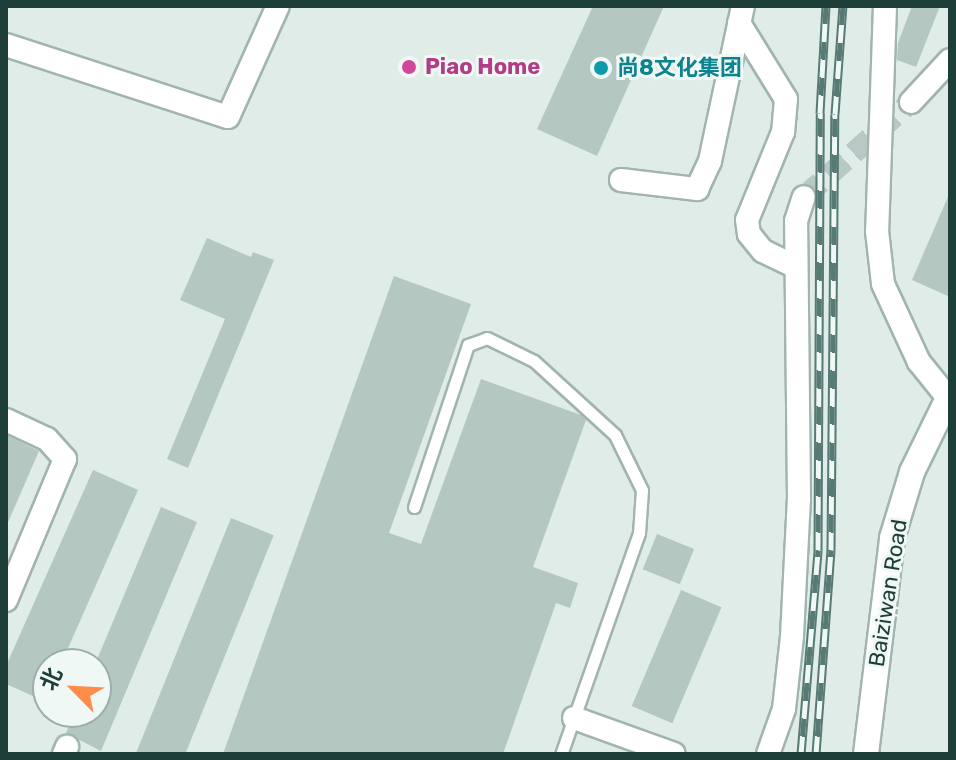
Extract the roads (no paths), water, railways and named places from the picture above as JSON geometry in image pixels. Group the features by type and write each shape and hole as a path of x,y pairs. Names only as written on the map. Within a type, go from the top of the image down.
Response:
{"street":[{"path":"6,45 228,117 278,6"},
{"path":"885,6 877,231 883,284 919,362 949,396"},
{"path":"621,180 697,189 710,161 741,15"},
{"path":"741,15 786,99 783,132 747,220 749,234 763,251 796,267"},
{"path":"911,102 950,60"},
{"path":"768,754 784,709 792,636 799,499 796,221 804,197"},
{"name":"Baiziwan Road","path":"866,754 892,538 912,472 949,396"},
{"path":"6,420 47,439 65,459 6,600"},
{"path":"574,718 674,754"}],"lane":[{"path":"414,507 468,345 487,338 534,361 615,435 642,490 639,533 561,754"}],"tunnel":[{"path":"804,197 911,102"}],"railway":[{"path":"801,754 818,550 820,113 826,6"},
{"path":"816,754 831,550 835,114 843,6"}],"place":[{"name":"Piao Home","path":"409,67"},
{"name":"尚8文化集团","path":"601,68"}]}
